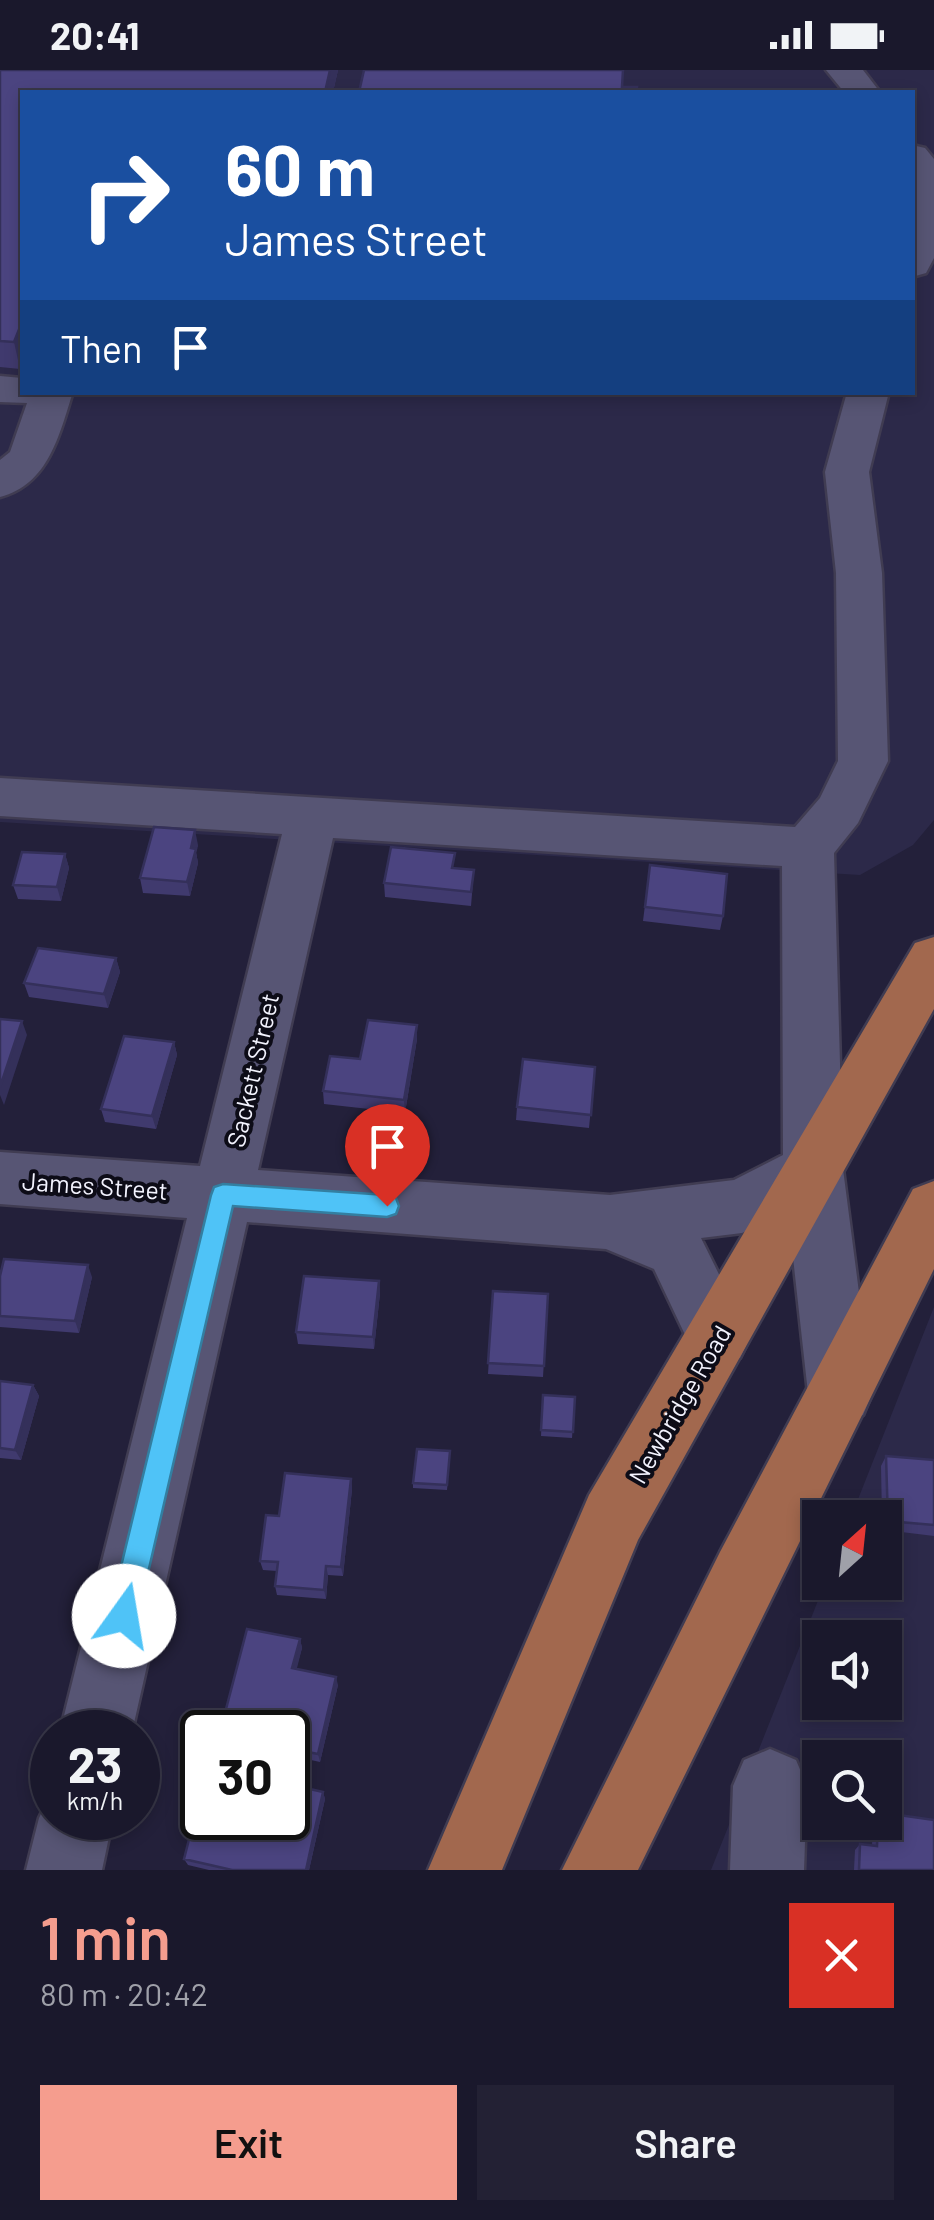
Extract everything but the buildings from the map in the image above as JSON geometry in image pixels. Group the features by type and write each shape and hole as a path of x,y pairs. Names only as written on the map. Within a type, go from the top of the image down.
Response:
{"main road":[{"name":"Newbridge Road","path":"464,1870 613,1518 934,959"},
{"path":"599,1870 744,1576 929,1229"}],"street":[{"path":"844,70 860,90"},
{"path":"915,160 931,180 932,195 915,257"},
{"path":"0,483 28,458 49,395"},
{"path":"840,1394 813,1169 808,848 840,809 863,761 859,573 847,472 867,395"},
{"path":"0,797 808,848"},
{"name":"Sackett Street","path":"101,1710 312,816"},
{"name":"James Street","path":"0,1178 610,1222 742,1206 813,1169"},
{"name":"James Street","path":"610,1222 676,1250 718,1337"},
{"path":"767,1870 770,1786"},
{"path":"64,1870 71,1840"}],"shaded area":[{"path":"0,70 934,70 934,820 913,845 860,875 0,822"},
{"path":"934,1307 934,1870 711,1870 802,1641 802,1720 902,1720 902,1620 810,1620 818,1600 902,1600 902,1500 858,1500"}],"route":[{"path":"124,1616 223,1195 387,1206"}]}
